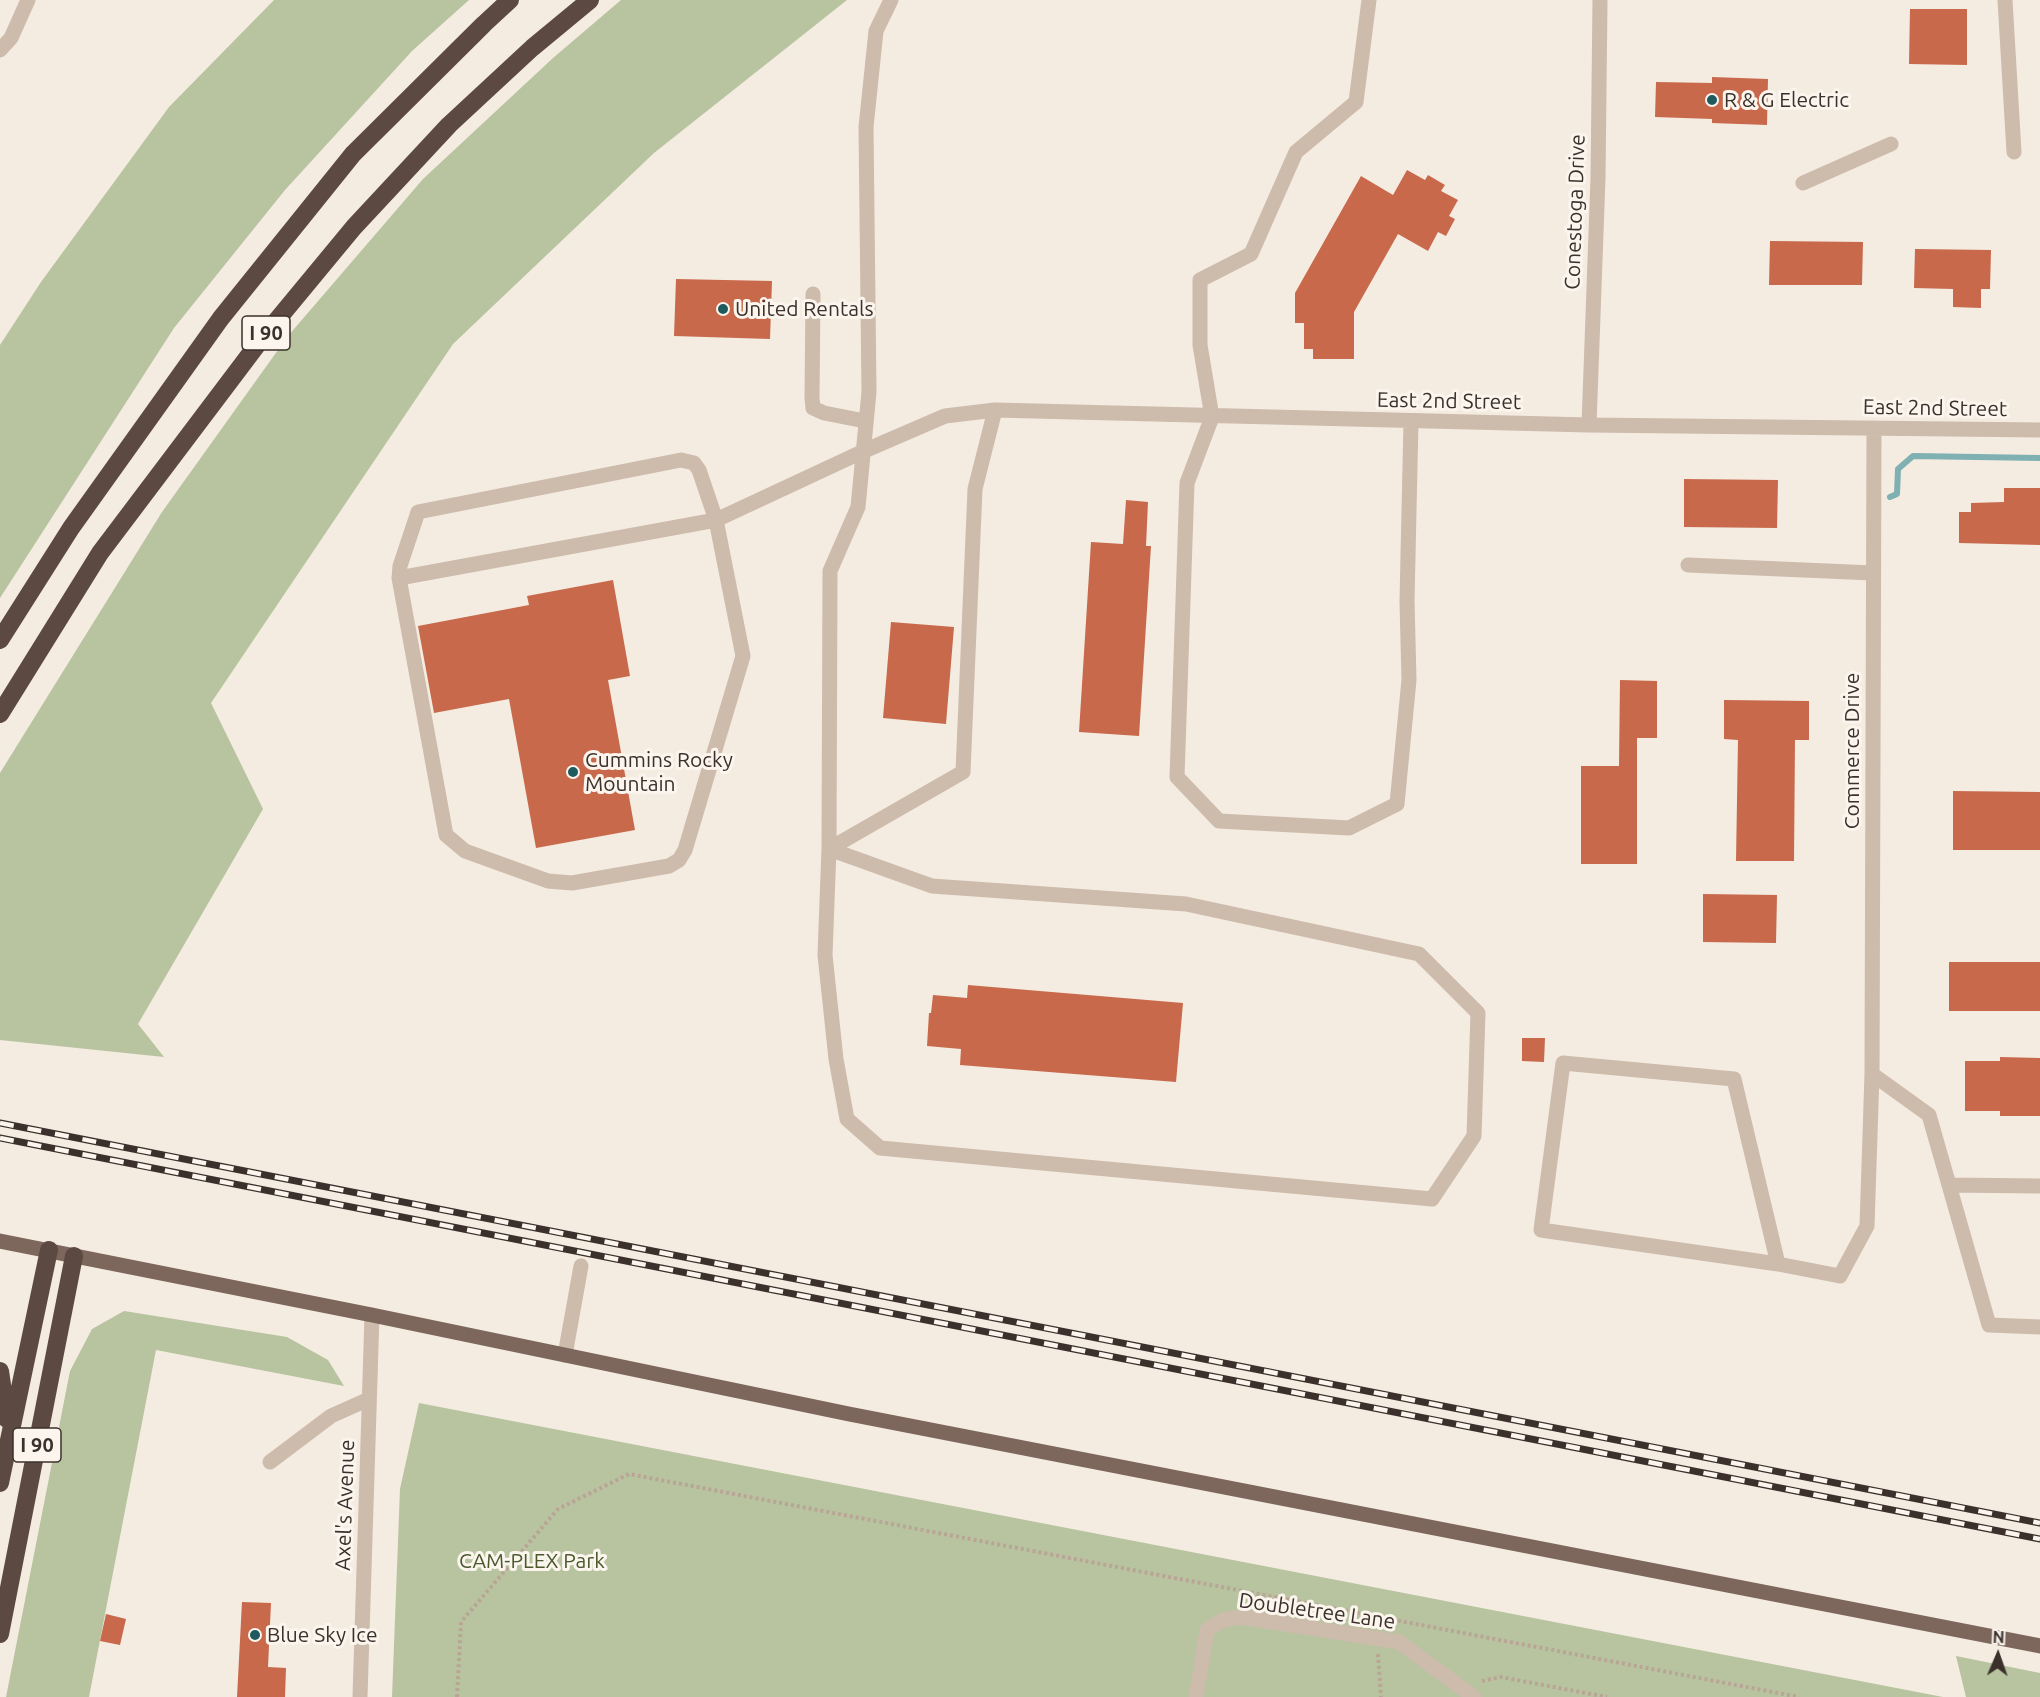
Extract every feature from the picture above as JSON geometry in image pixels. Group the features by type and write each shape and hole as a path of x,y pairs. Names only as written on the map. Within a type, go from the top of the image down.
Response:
{"highway":[{"name":"I 90","path":"0,640 71,528 221,318 353,154 510,0"},
{"name":"I 90","path":"0,714 100,554 263,337 354,227 449,125 532,48 590,0"},
{"path":"9,1436 49,1250"},
{"name":"I 90","path":"0,1634 74,1256"},
{"path":"0,1371 9,1436"},
{"name":"I 90","path":"0,1483 9,1436"}],"main road":[{"path":"0,1241 849,1414 2040,1646"}],"street":[{"path":"0,50 11,38 28,0"},
{"path":"829,849 932,886 1186,903 1419,954 1478,1013 1474,1136 1432,1198 880,1148 847,1119 836,1059 825,954 829,849 830,571 858,507 864,451 869,392 866,127 876,31 891,0"},
{"path":"1369,0 1356,102 1296,152 1251,254 1200,280 1200,345 1212,417 1187,483 1177,777 1219,821 1349,828 1397,804 1409,680 1407,601 1411,421"},
{"name":"Conestoga Drive","path":"1589,425 1598,178 1600,0"},
{"path":"2005,0 2014,152"},
{"path":"1803,183 1891,144"},
{"path":"813,294 813,408 824,413 865,421"},
{"path":"829,849 963,772 975,489 995,410"},
{"name":"East 2nd Street","path":"399,578 716,520 945,416 995,410 1589,425 2040,430"},
{"name":"Commerce Drive","path":"1778,1264 1840,1276 1867,1226 1872,1074 1874,428"},
{"path":"681,460 694,463 699,470 716,520 743,656 685,850 679,860 669,866 572,883 548,881 465,851 446,835 399,578 400,566 418,512 681,460"},
{"path":"1688,565 1873,573"},
{"path":"1563,1063 1734,1078 1778,1264 1541,1230 1563,1063"},
{"path":"1872,1074 1929,1115 1989,1325 2040,1327"},
{"path":"1949,1185 2040,1186"},
{"path":"565,1355 581,1266"},
{"name":"Axel's Avenue","path":"360,1697 372,1315"},
{"path":"270,1462 331,1416 369,1399"},
{"name":"Doubletree Lane","path":"1196,1697 1207,1630 1223,1620 1241,1617 1399,1642 1474,1697"}],"path":[{"path":"457,1697 461,1622 558,1509 629,1474 1799,1697"},
{"path":"1377,1639 1382,1697"},
{"path":"1458,1686 1501,1677 1607,1697"}],"green space":[{"path":"274,0 469,0 412,51 285,190 174,328 0,598 0,345 41,282 169,107"},
{"path":"621,0 847,0 654,153 453,344 211,703 263,809 138,1024 164,1057 0,1040 0,773 162,512 288,336 423,179 553,58"},
{"path":"124,1311 287,1337 328,1360 344,1386 156,1350 89,1697 6,1697 70,1371 92,1329"},
{"name":"CAM-PLEX Park","path":"419,1403 1943,1697 392,1697 400,1489"},
{"path":"1956,1656 2040,1673 2040,1697 1966,1697"}],"building":[{"path":"1910,9 1967,9 1967,65 1909,64"},
{"name":"R & G Electric","path":"1712,77 1768,79 1767,125 1712,123 1712,119 1655,117 1656,82 1712,83"},
{"path":"1407,170 1425,180 1428,175 1445,185 1441,191 1458,200 1449,216 1455,219 1446,236 1438,232 1428,251 1398,234 1354,312 1354,359 1313,359 1313,349 1304,349 1304,323 1295,323 1295,293 1361,176 1393,195"},
{"path":"1770,241 1863,242 1862,285 1769,285"},
{"path":"1915,249 1991,250 1990,289 1981,289 1981,308 1953,307 1953,289 1914,288"},
{"name":"United Rentals","path":"676,279 772,281 770,339 674,336"},
{"path":"1684,479 1778,480 1777,528 1684,527"},
{"path":"2004,488 2040,488 2040,545 1959,543 1959,512 1971,512 1971,503 2004,502"},
{"path":"1126,500 1148,502 1146,546 1151,546 1139,736 1079,732 1091,542 1123,544"},
{"name":"Cummins Rocky Mountain","path":"613,580 630,676 608,680 635,830 536,848 509,699 434,713 418,626 529,605 527,596"},
{"path":"891,622 954,627 946,724 883,718"},
{"path":"1620,680 1657,681 1657,738 1637,738 1637,864 1581,864 1581,766 1619,766"},
{"path":"1724,700 1809,701 1809,740 1795,740 1794,861 1736,861 1738,740 1724,739"},
{"path":"1953,791 2040,792 2040,850 1953,850"},
{"path":"1703,894 1777,895 1776,943 1703,942"},
{"path":"1949,962 2040,962 2040,1011 1949,1011"},
{"path":"968,985 1183,1003 1176,1082 960,1065 961,1049 927,1046 929,1013 931,1013 933,995 967,998"},
{"path":"1522,1038 1545,1038 1544,1062 1522,1061"},
{"path":"2000,1057 2040,1058 2040,1116 2000,1116 2000,1111 1965,1111 1965,1061 2000,1061"},
{"name":"Blue Sky Ice","path":"242,1602 271,1603 268,1667 286,1668 285,1697 237,1697"},
{"path":"106,1614 126,1619 120,1645 100,1641"}],"waterway":[{"path":"1890,497 1897,494 1898,469 1913,456 2040,458"}],"railway":[{"path":"0,1123 2040,1523"},
{"path":"0,1138 2040,1539"}],"place":[{"name":"R & G Electric","path":"1712,100"},
{"name":"United Rentals","path":"723,309"},
{"name":"Cummins Rocky Mountain","path":"573,772"},
{"name":"Blue Sky Ice","path":"255,1635"}]}
